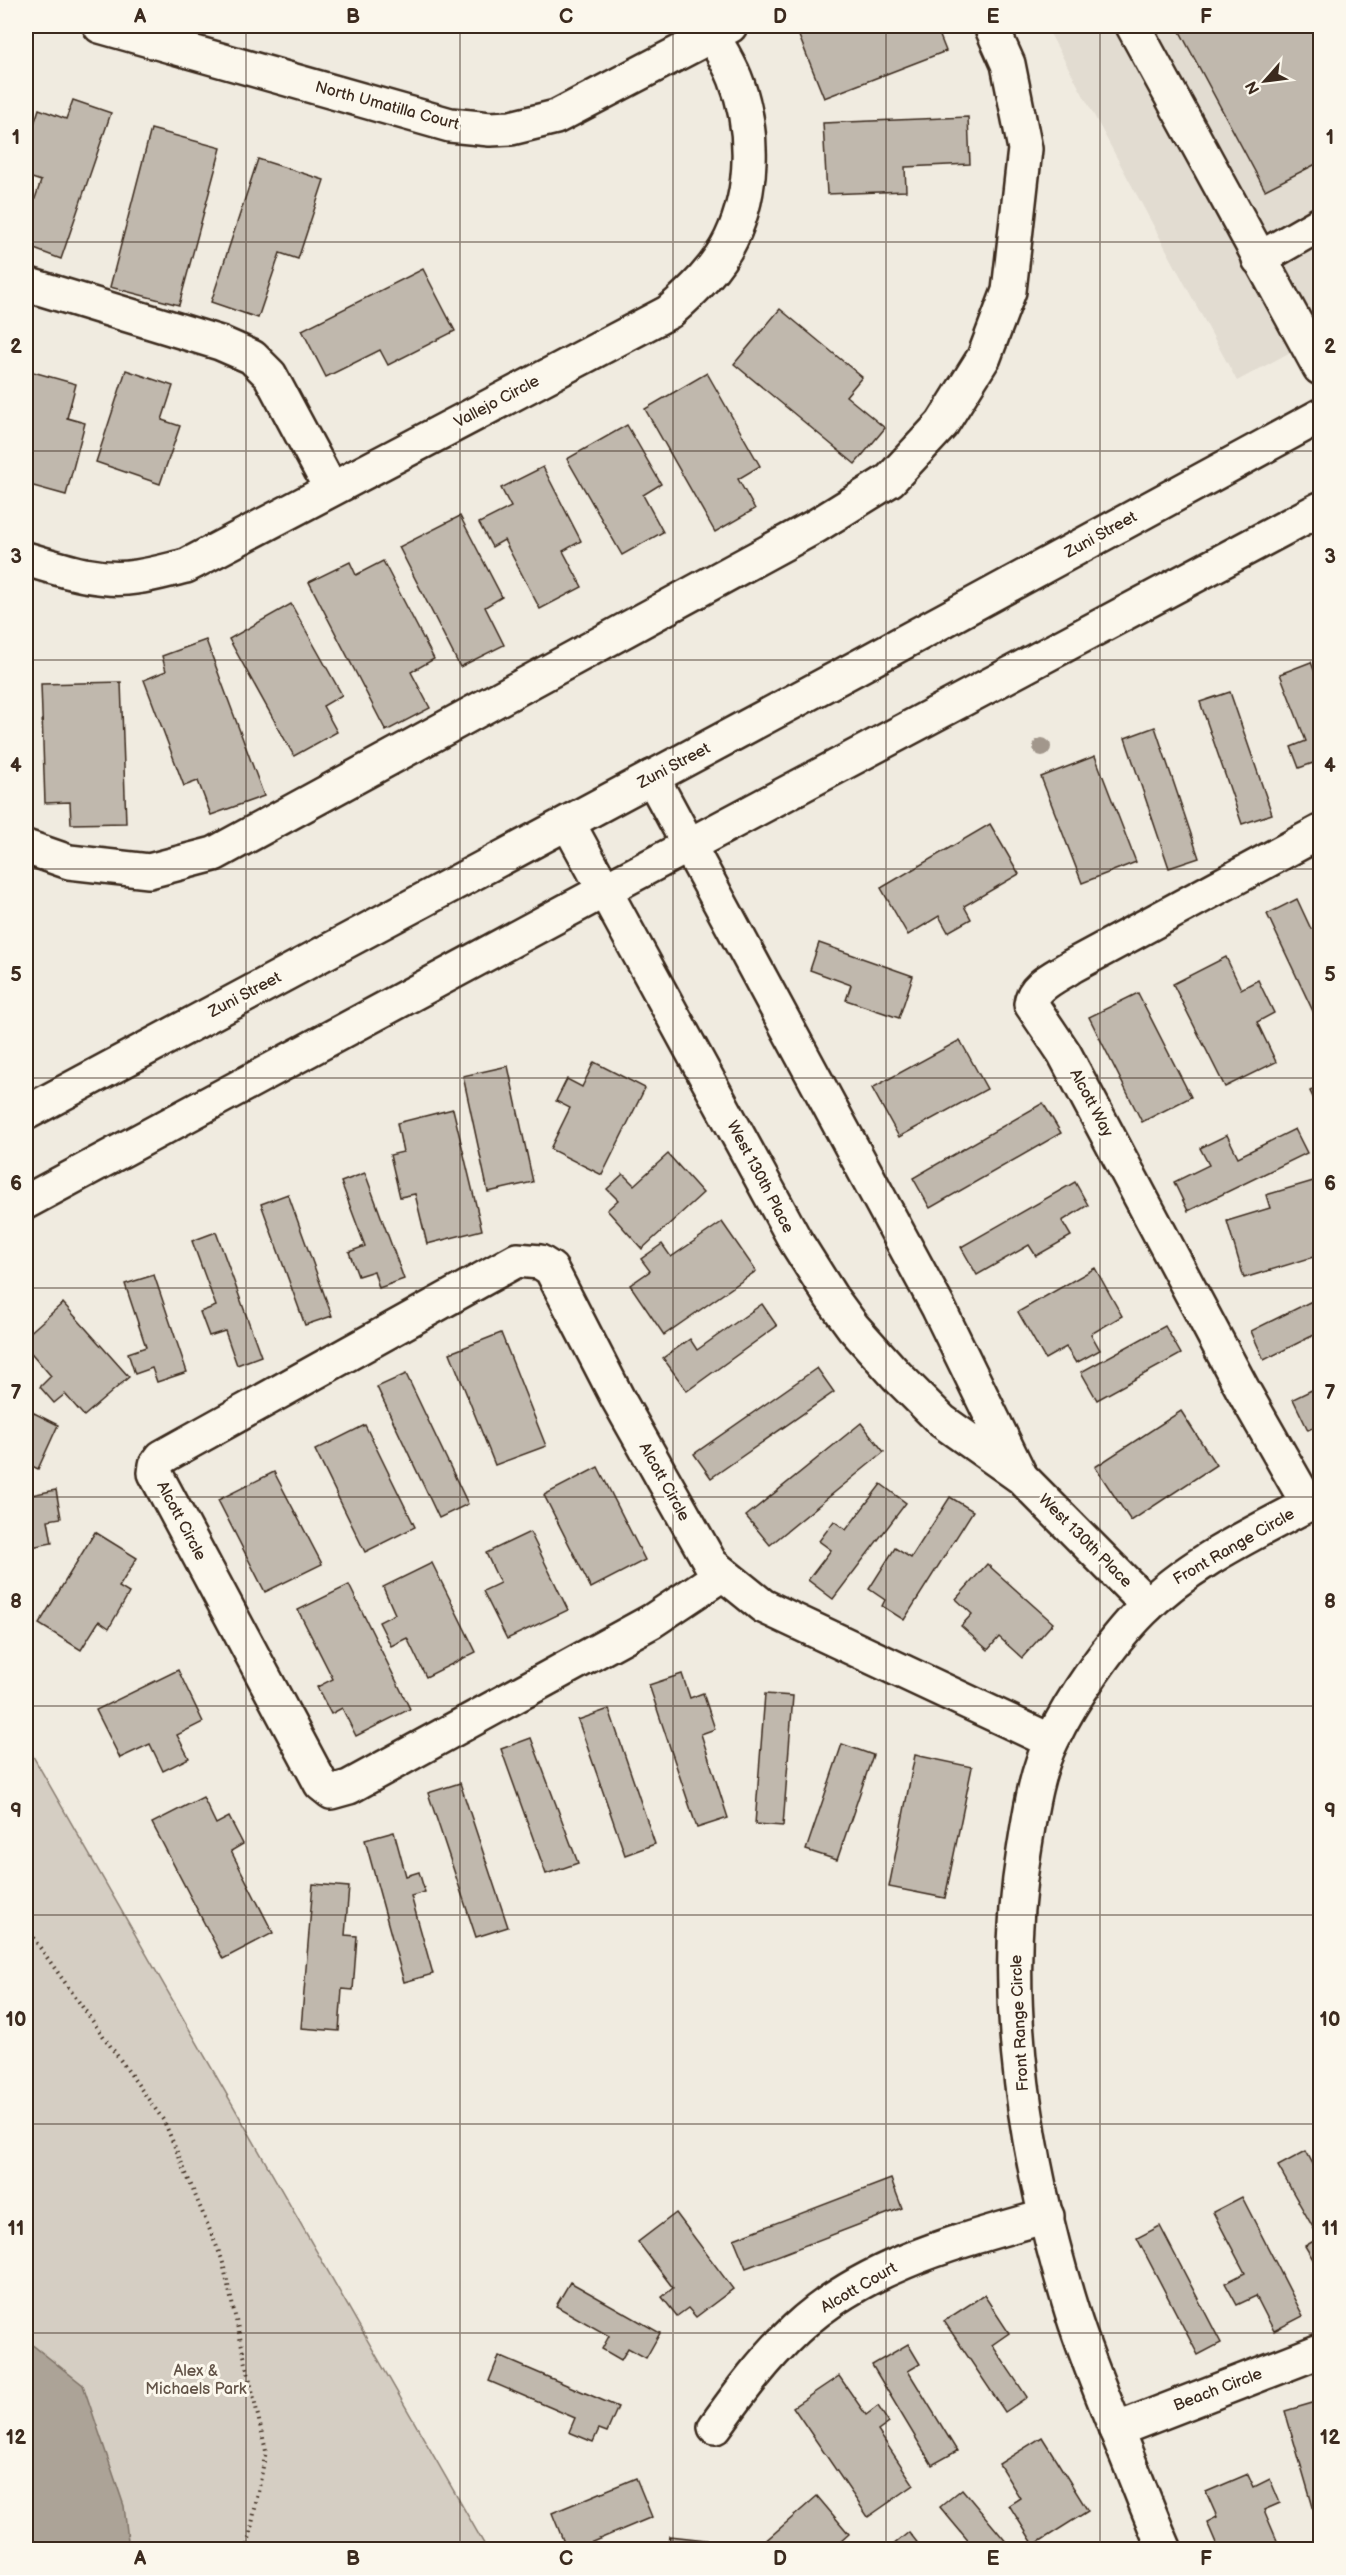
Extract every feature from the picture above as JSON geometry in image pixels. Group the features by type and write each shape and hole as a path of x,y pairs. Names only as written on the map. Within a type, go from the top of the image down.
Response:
{"street":[{"name":"North Umatilla Court","path":"100,26 450,125 490,129 511,128 556,117 716,29"},
{"path":"26,847 69,862 149,871 214,854 806,531 890,480 942,424 984,357 1009,291 1025,148 1008,64 991,26"},
{"path":"1133,26 1320,368"},
{"name":"Vallejo Circle","path":"26,559 77,574 106,578 135,578 186,566 669,312 692,292 715,265 731,238 746,192 750,132 735,79 716,29"},
{"path":"1259,259 1320,224"},
{"path":"26,284 220,343 252,357 270,375 331,489"},
{"name":"Zuni Street","path":"26,1113 1320,416"},
{"path":"26,1202 1320,509"},
{"name":"West 130th Place","path":"652,777 938,1307 1021,1477"},
{"name":"West 130th Place","path":"568,823 795,1240 853,1327 942,1421 1021,1477 1148,1605"},
{"name":"Alcott Way","path":"1314,1501 1243,1390 1064,1053 1031,1004 1032,996 1041,987 1072,966 1320,832"},
{"name":"Alcott Circle","path":"721,1575 652,1621 349,1787 331,1792 321,1784 154,1473 162,1456 517,1260 540,1262 551,1269 624,1410 711,1564 721,1575 763,1606 1051,1741"},
{"name":"Front Range Circle","path":"1160,2548 1073,2315 1047,2216 1029,2131 1019,2054 1014,1974 1018,1888 1033,1795 1051,1741 1091,1674 1148,1605 1167,1587 1198,1565 1314,1501"},
{"name":"Alcott Court","path":"715,2427 755,2372 798,2327 834,2300 879,2273 936,2248 1047,2216"},
{"name":"Beach Circle","path":"1116,2430 1320,2351"}],"path":[{"path":"26,1928 164,2121 222,2259 266,2451 248,2550"}],"shaded area":[{"path":"1046,26 1320,26 1320,336 1237,381"},
{"path":"26,2329 30,2343 83,2385 124,2506 129,2549 26,2549"}],"green space":[{"name":"Alex & Michaels Park","path":"26,1744 487,2549 26,2549"}],"building":[{"path":"795,26 871,26 872,28 936,26 946,51 824,98"},
{"path":"1177,26 1314,26 1320,37 1320,162 1265,190"},
{"path":"73,100 111,113 61,259 26,246 26,225 41,181 26,176 26,148 39,109 66,119"},
{"path":"968,117 970,164 905,167 906,191 827,194 823,123"},
{"path":"151,129 221,148 179,305 110,287"},
{"path":"258,159 324,180 298,259 280,253 258,318 211,302"},
{"path":"423,269 455,331 388,365 380,350 326,377 302,330"},
{"path":"780,309 862,377 846,396 885,428 855,464 734,364"},
{"path":"26,370 76,384 67,418 85,423 66,495 26,484"},
{"path":"126,370 173,386 162,420 180,426 160,484 96,462"},
{"path":"707,373 760,466 738,479 755,509 715,532 645,409"},
{"path":"627,425 661,484 643,495 663,532 622,555 567,459"},
{"path":"543,467 581,541 563,551 582,587 540,609 504,540 492,547 479,523 511,507 501,488"},
{"path":"460,516 502,597 485,607 504,645 460,667 399,547"},
{"path":"383,561 434,659 411,672 430,708 386,731 309,582 350,562 356,575"},
{"path":"291,604 342,695 323,706 337,732 294,756 229,639"},
{"path":"206,640 264,796 211,815 198,781 184,786 144,680 166,671 162,656"},
{"path":"1311,662 1317,678 1320,676 1319,780 1313,763 1299,768 1291,747 1306,741 1280,674"},
{"path":"121,682 126,823 71,824 70,802 45,803 41,684"},
{"path":"1230,692 1272,814 1242,824 1200,702"},
{"path":"1155,727 1199,858 1169,868 1125,738"},
{"path":"1095,756 1136,862 1082,883 1041,777"},
{"path":"990,824 1019,874 964,906 971,919 948,932 939,916 908,935 881,888"},
{"path":"1297,899 1311,929 1320,925 1320,1026 1267,914"},
{"path":"819,943 913,976 899,1018 846,1000 851,985 810,970"},
{"path":"1226,957 1241,989 1258,980 1274,1013 1257,1022 1276,1062 1225,1087 1173,984"},
{"path":"1138,993 1191,1097 1142,1122 1089,1017"},
{"path":"960,1040 987,1089 899,1137 872,1088"},
{"path":"594,1062 645,1088 602,1175 550,1149 570,1108 556,1101 567,1079 582,1087"},
{"path":"508,1066 533,1182 488,1192 463,1076"},
{"path":"1320,1086 1320,1112 1310,1091"},
{"path":"1043,1103 1061,1133 930,1208 913,1178"},
{"path":"453,1109 482,1230 427,1244 415,1194 400,1197 390,1155 403,1152 397,1123"},
{"path":"1295,1129 1307,1153 1188,1211 1174,1182 1209,1165 1200,1148 1227,1135 1238,1157"},
{"path":"668,1154 703,1193 642,1249 607,1210 618,1200 607,1189 623,1174 634,1185"},
{"path":"365,1173 404,1279 379,1288 374,1271 358,1276 349,1252 365,1246 341,1182"},
{"path":"1320,1179 1320,1255 1244,1278 1227,1221 1270,1208 1266,1195"},
{"path":"1075,1182 1088,1205 1062,1221 1071,1236 1036,1256 1029,1245 977,1275 961,1247"},
{"path":"288,1194 332,1316 305,1325 261,1204"},
{"path":"722,1222 756,1271 664,1335 630,1285 650,1271 641,1259 662,1244 671,1257"},
{"path":"216,1232 261,1356 237,1365 225,1331 209,1336 200,1312 216,1306 192,1241"},
{"path":"1095,1268 1122,1316 1091,1334 1100,1350 1076,1363 1066,1347 1045,1359 1018,1312"},
{"path":"154,1275 187,1372 157,1382 152,1368 135,1374 128,1353 146,1347 125,1284"},
{"path":"1320,1297 1320,1332 1264,1360 1251,1331"},
{"path":"63,1303 129,1377 84,1416 65,1394 54,1403 40,1387 51,1376 26,1347 26,1336"},
{"path":"762,1304 777,1326 687,1391 663,1358 690,1339 697,1350"},
{"path":"1165,1326 1181,1354 1097,1400 1081,1372"},
{"path":"501,1333 546,1446 495,1465 450,1353"},
{"path":"817,1368 834,1392 711,1478 694,1454"},
{"path":"406,1374 468,1504 439,1518 377,1387"},
{"path":"1320,1386 1320,1424 1308,1430 1293,1399"},
{"path":"26,1409 58,1425 38,1469 26,1463"},
{"path":"1181,1411 1216,1465 1131,1521 1095,1467"},
{"path":"861,1423 884,1452 770,1545 746,1516"},
{"path":"365,1425 415,1527 365,1552 315,1450"},
{"path":"598,1467 645,1560 591,1588 544,1495"},
{"path":"274,1472 322,1564 265,1592 218,1500"},
{"path":"881,1484 906,1503 833,1599 808,1580 831,1550 819,1541 834,1521 846,1530"},
{"path":"56,1490 61,1518 48,1520 52,1543 26,1548 26,1496"},
{"path":"950,1497 973,1511 904,1620 882,1606 885,1600 869,1589 895,1548 911,1558"},
{"path":"95,1532 137,1558 119,1587 129,1593 109,1628 99,1621 81,1650 39,1624"},
{"path":"530,1532 568,1610 507,1639 483,1591 500,1583 486,1553"},
{"path":"432,1563 476,1652 426,1677 407,1638 391,1646 379,1622 395,1614 383,1587"},
{"path":"987,1564 1053,1623 1022,1658 999,1637 988,1650 961,1626 972,1614 956,1599"},
{"path":"349,1585 410,1709 356,1736 342,1708 331,1714 317,1687 333,1679 298,1610"},
{"path":"178,1670 203,1722 177,1735 189,1758 163,1771 150,1744 120,1758 96,1710"},
{"path":"682,1674 690,1698 703,1693 715,1729 701,1734 728,1818 697,1828 649,1685"},
{"path":"765,1694 793,1696 783,1826 755,1824"},
{"path":"609,1709 655,1844 625,1855 578,1720"},
{"path":"531,1738 578,1863 546,1874 501,1749"},
{"path":"842,1744 873,1755 837,1860 806,1850"},
{"path":"915,1755 972,1767 945,1898 889,1887"},
{"path":"460,1783 508,1927 476,1937 428,1793"},
{"path":"203,1797 216,1824 229,1817 243,1844 231,1851 273,1933 223,1959 152,1823"},
{"path":"394,1832 406,1876 419,1872 425,1892 411,1896 433,1974 404,1982 365,1840"},
{"path":"313,1884 349,1887 345,1935 357,1936 353,1990 342,1989 339,2031 301,2028"},
{"path":"1306,2151 1320,2177 1320,2264 1317,2266 1305,2246 1319,2238 1278,2166"},
{"path":"891,2179 902,2208 746,2268 734,2239"},
{"path":"1242,2197 1303,2316 1274,2331 1256,2296 1237,2305 1225,2283 1245,2273 1213,2212"},
{"path":"676,2213 733,2289 696,2317 688,2308 677,2316 662,2297 673,2288 638,2242"},
{"path":"1160,2226 1221,2343 1198,2355 1137,2238"},
{"path":"570,2282 660,2333 646,2358 628,2348 621,2360 602,2349 609,2336 556,2306"},
{"path":"984,2295 1009,2333 992,2345 1027,2397 1005,2412 944,2321"},
{"path":"908,2344 920,2364 908,2371 957,2451 932,2465 872,2365"},
{"path":"499,2356 618,2407 607,2432 599,2429 593,2442 569,2432 575,2418 489,2381"},
{"path":"839,2376 866,2415 878,2406 889,2423 878,2431 914,2485 868,2517 793,2407"},
{"path":"1316,2402 1320,2418 1320,2531 1285,2411"},
{"path":"1042,2437 1088,2511 1034,2545 1009,2505 1020,2498 999,2464"},
{"path":"1248,2474 1254,2487 1270,2479 1280,2503 1264,2510 1281,2550 1219,2550 1207,2522 1217,2517 1206,2492"},
{"path":"636,2478 652,2517 573,2550 567,2550 552,2513"},
{"path":"962,2489 1013,2550 976,2550 940,2507"},
{"path":"817,2496 849,2534 831,2550 755,2550"},
{"path":"909,2532 923,2550 887,2550"},
{"path":"670,2536 733,2543 732,2550 668,2550"}]}
